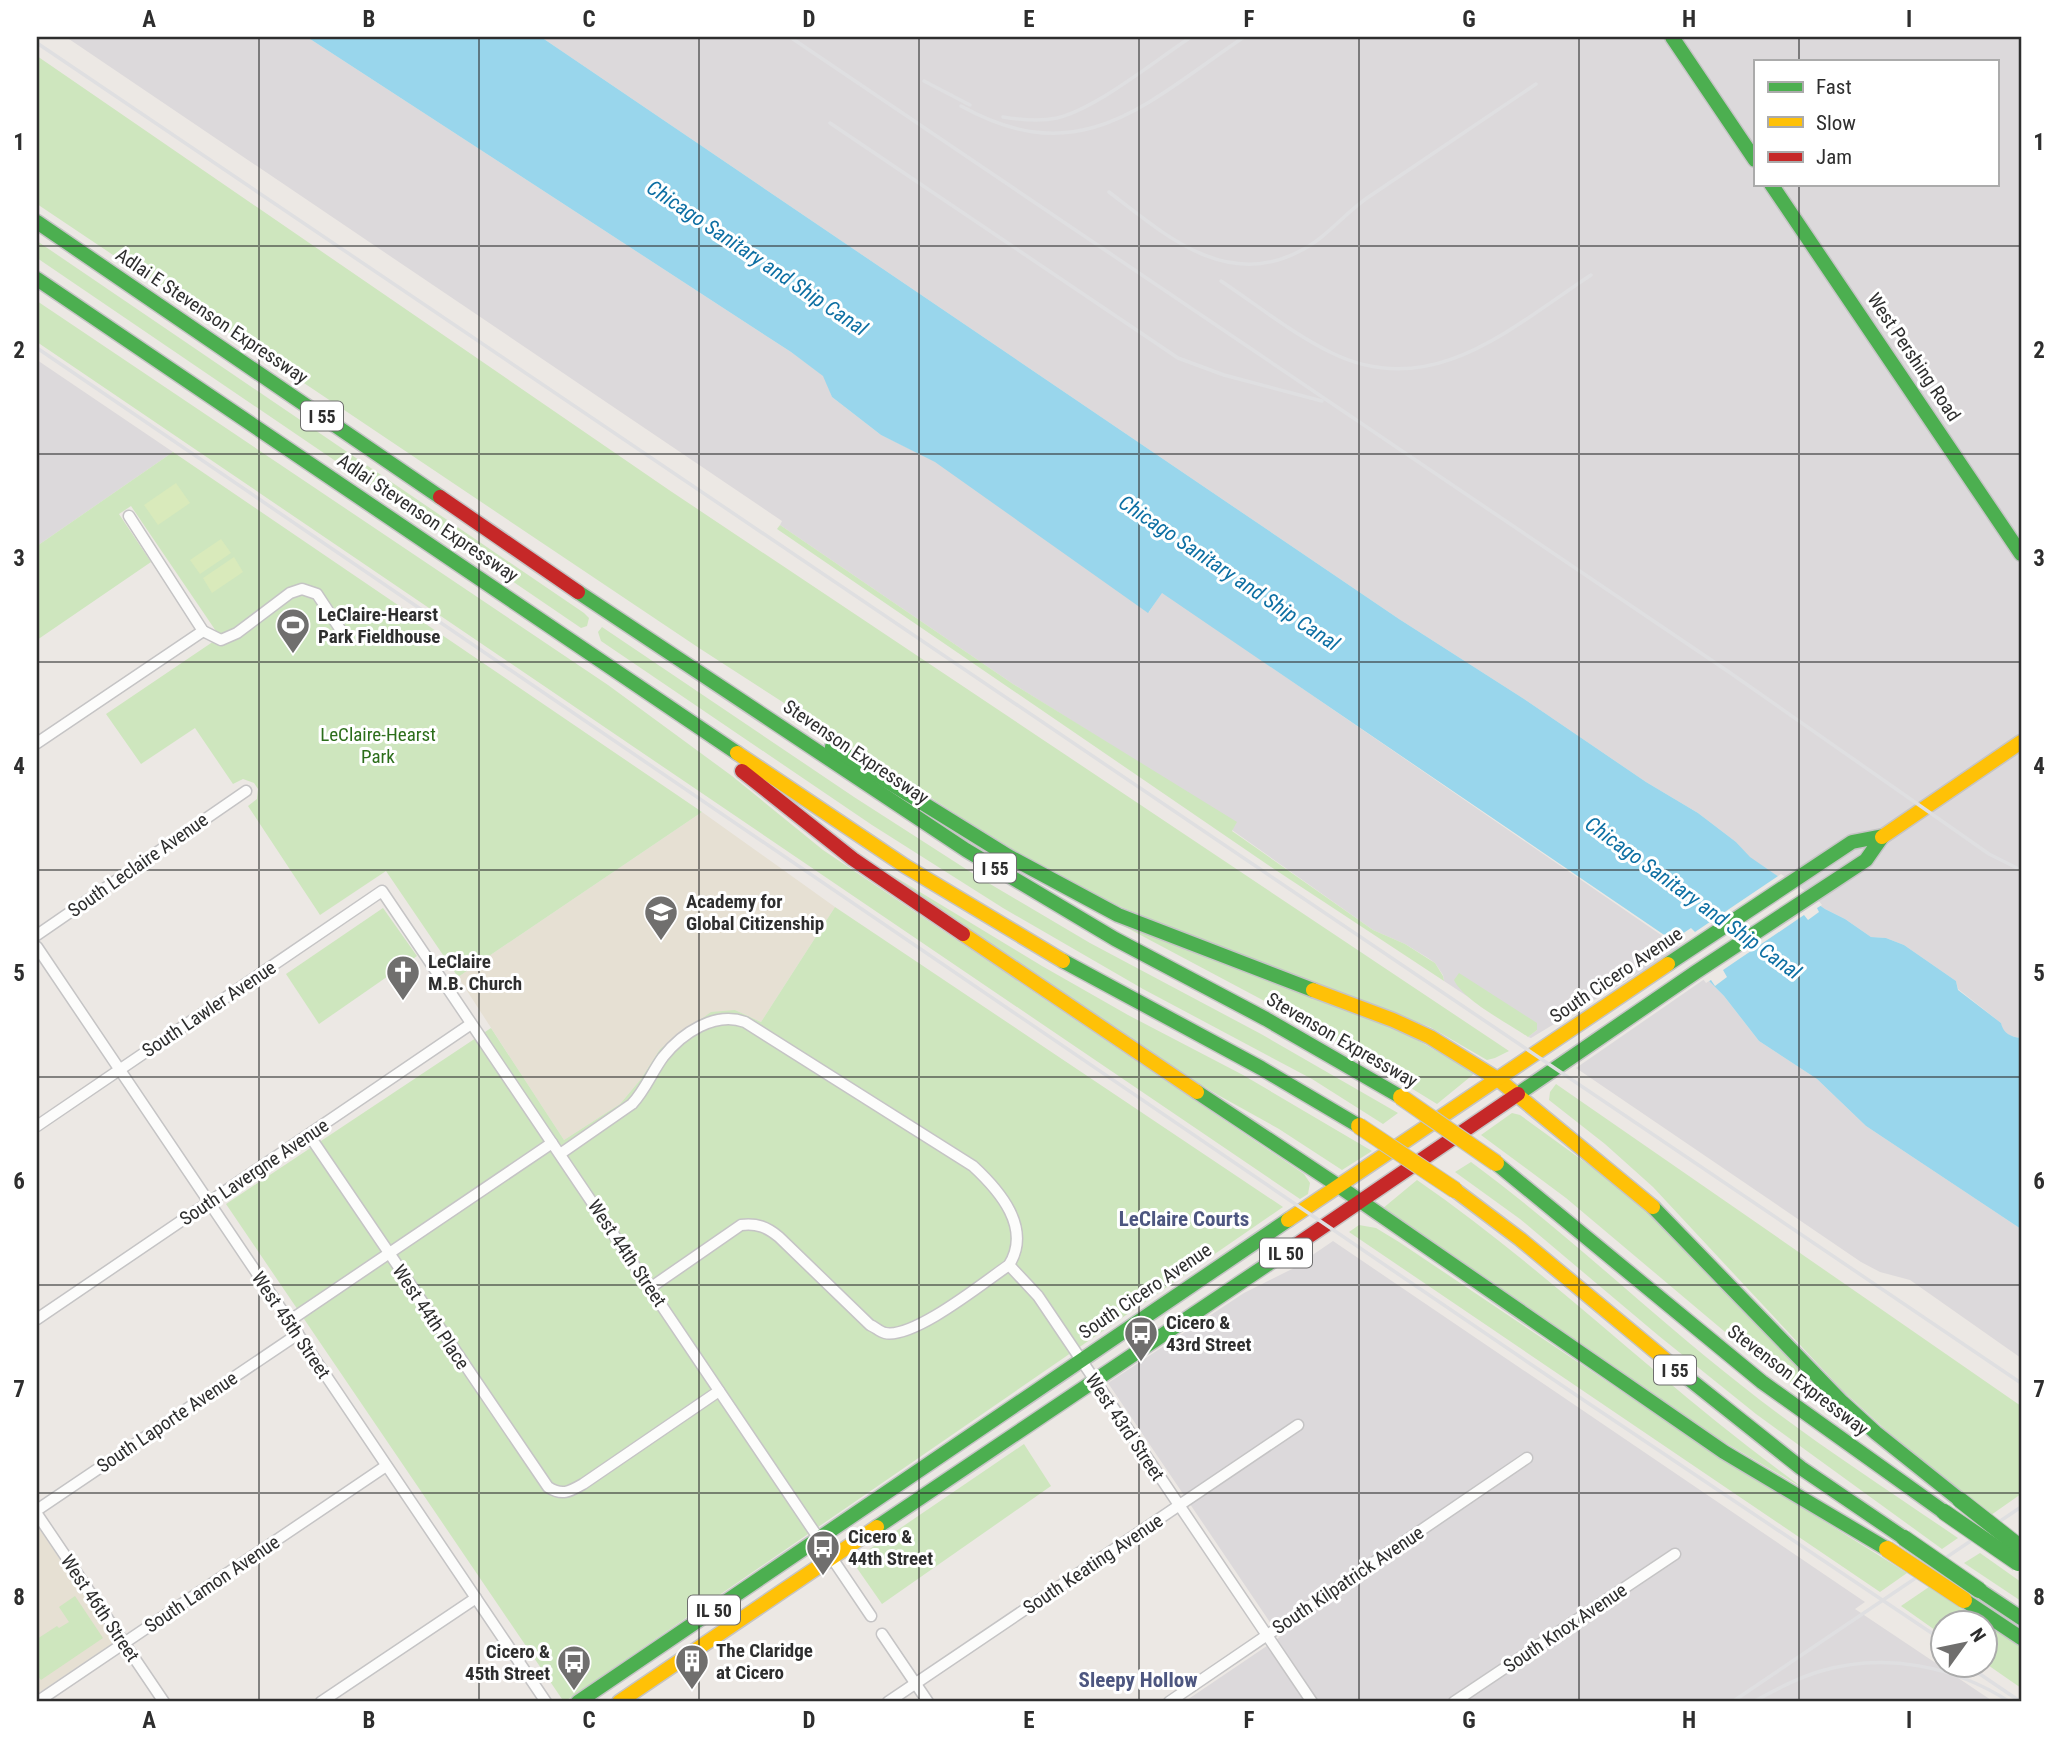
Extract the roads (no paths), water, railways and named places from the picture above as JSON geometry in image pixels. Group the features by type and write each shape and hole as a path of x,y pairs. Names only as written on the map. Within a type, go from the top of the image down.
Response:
{"main road":[{"path":"1672,37 1754,159"},
{"name":"West Pershing Road","path":"1772,186 2021,554"},
{"name":"Adlai E Stevenson Expressway","path":"37,222 606,611"},
{"name":"Adlai Stevenson Expressway","path":"37,279 655,699"},
{"path":"37,287 91,316"},
{"name":"Stevenson Expressway","path":"606,611 891,802 1047,900 1278,1026 1401,1097 1496,1163 1765,1384 1944,1512 2020,1559"},
{"path":"670,654 754,696 974,838 1079,897 1118,915 1393,1020 1430,1037 1499,1080 1632,1188 1678,1231 1842,1402 1876,1433 1961,1500 2020,1559"},
{"path":"655,699 853,859 1340,1187 1724,1452 1887,1549 2021,1638"},
{"name":"I 55","path":"655,699 975,910 1085,974 1308,1094 1455,1190 1538,1254 1726,1411 1801,1468 2021,1619"},
{"name":"South Cicero Avenue","path":"619,1702 1093,1380 1362,1202 1696,972 1866,860 1883,836 2021,742"},
{"name":"South Cicero Avenue","path":"578,1702 1683,954 1852,842 1883,836"}],"street":[{"path":"129,516 203,631 221,640 237,633 290,593 302,589 317,594 342,632"},
{"path":"37,743 203,631"},
{"name":"South Leclaire Avenue","path":"37,935 242,793"},
{"name":"West 44th Street","path":"382,891 871,1616"},
{"name":"South Lawler Avenue","path":"37,1126 382,891"},
{"name":"West 45th Street","path":"37,947 546,1702"},
{"path":"559,1154 625,1111 641,1094 670,1049 703,1024 724,1018 745,1023 973,1166 986,1177 1014,1218 1017,1245 1009,1265 924,1323 899,1332 885,1333 870,1325 779,1237 767,1228 753,1224 741,1225 650,1288"},
{"name":"South Lavergne Avenue","path":"37,1319 471,1024"},
{"name":"West 44th Place","path":"309,1135 548,1488 559,1493 569,1492 719,1391"},
{"path":"289,1321 552,1143"},
{"name":"West 43rd Street","path":"1009,1265 1038,1296 1312,1702"},
{"name":"South Laporte Avenue","path":"37,1512 298,1334"},
{"name":"South Keating Avenue","path":"888,1702 1298,1425"},
{"name":"South Kilpatrick Avenue","path":"1169,1702 1527,1458"},
{"name":"South Lamon Avenue","path":"37,1702 386,1466"},
{"name":"West 46th Street","path":"37,1512 163,1702"},
{"name":"South Knox Avenue","path":"1454,1702 1675,1554"},
{"path":"321,1702 475,1598"},
{"path":"882,1633 928,1702"}],"water":[{"name":"Chicago Sanitary and Ship Canal","path":"307,37 541,37 1399,619 1646,782 1698,813 1736,842 1750,857 1825,909 1871,937 1886,938 1904,945 1956,981 1958,990 2001,1023 2006,1032 2021,1038 2021,1229 1866,1126 1817,1079 1759,1041 1724,996 1676,943 1162,593 1148,613 935,462 881,435 832,397 823,376 791,352"}],"railway":[{"path":"790,37 1729,672 1989,854 2021,870"},
{"path":"1003,117 1044,120 1073,113 1126,83 1191,37"},
{"path":"961,106 1004,125 1042,133 1078,131 1111,121 1143,106 1244,37"},
{"path":"37,43 2021,1383"},
{"path":"924,81 970,105"},
{"path":"1109,192 1152,225 1198,252 1222,261 1247,264 1273,261 1309,246 1367,198 1536,84"},
{"path":"830,123 1178,358 1224,375 1322,401"},
{"path":"1221,281 1289,328 1332,353 1369,366 1404,369 1437,364 1469,352 1501,335 1591,275"},
{"path":"37,348 1579,1397 1928,1631"},
{"path":"1732,1702 2021,1507"},
{"path":"1753,1702 1812,1674 1845,1665 1870,1663 1895,1663 1943,1671 1966,1679 2010,1702"},
{"path":"1989,1680 2021,1702"}],"place":[{"name":"LeClaire-Hearst Park Fieldhouse","path":"293,655"},
{"name":"Academy for Global Citizenship","path":"661,942"},
{"name":"LeClaire M.B. Church","path":"403,1002"},
{"name":"Cicero & 43rd Street","path":"1141,1363"},
{"name":"Cicero & 44th Street","path":"823,1577"},
{"name":"The Claridge at Cicero","path":"692,1691"},
{"name":"Cicero & 45th Street","path":"574,1692"}],"district":[{"name":"LeClaire Courts","path":"1184,1219"},
{"name":"Sleepy Hollow","path":"1138,1680"}],"park label":[{"name":"LeClaire-Hearst Park","path":"378,745"}]}
